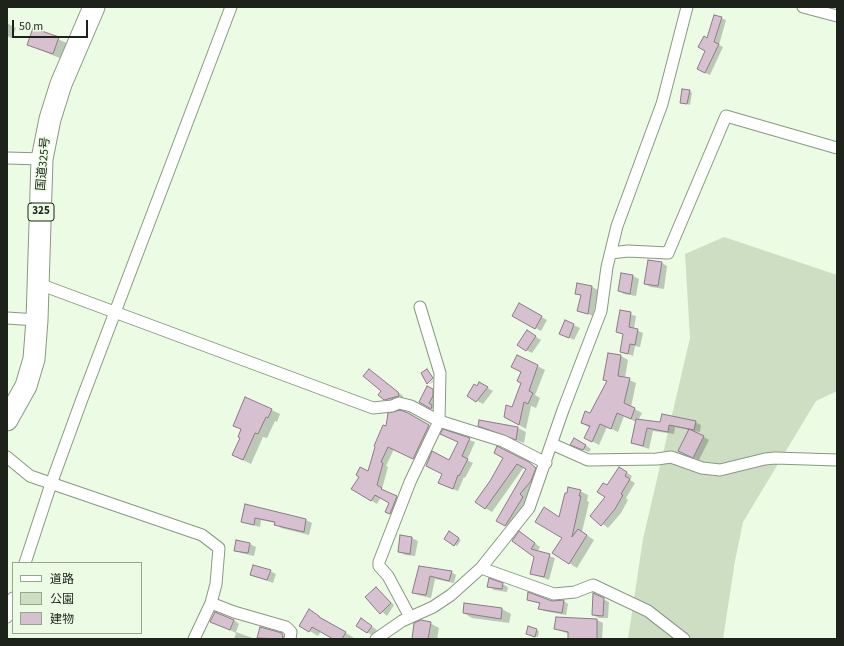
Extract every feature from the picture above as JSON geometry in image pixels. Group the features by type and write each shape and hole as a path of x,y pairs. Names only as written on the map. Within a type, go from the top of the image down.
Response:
{"highway":[{"name":"国道325号","path":"7,420 28,380 34,359 39,284 42,159 50,119 61,84 94,7"}],"street":[{"path":"25,562 50,484 114,312 159,201 231,7"},
{"path":"376,639 410,617 433,607 451,595 481,568 529,508 546,463 563,410 601,311 607,267 617,226 662,104 687,7"},
{"path":"802,7 837,16"},
{"path":"611,252 628,251 668,253 726,116 837,148"},
{"path":"7,158 42,159"},
{"path":"39,284 373,408 392,406 399,403 411,406 439,420 503,442 546,463"},
{"path":"410,617 388,576 379,566 379,562 410,482 439,420 440,373 420,307"},
{"path":"7,318 37,320"},
{"path":"552,444 588,460 657,459 671,457 702,468 720,470 775,458 837,460"},
{"path":"7,457 30,476 202,535 214,543 219,548 216,584 211,603 194,639"},
{"path":"481,568 554,594 575,592 593,585 648,610 684,639"},
{"path":"7,617 12,601"},
{"path":"211,603 234,612 286,627 291,632 290,639"}],"green space":[{"path":"724,237 837,275 837,391 816,401 743,522 735,561 723,639 628,639 643,539 690,338 685,254"}],"building":[{"path":"714,15 722,17 714,42 719,44 705,73 697,69 705,51 698,47 704,36 707,38"},
{"path":"33,28 59,37 53,54 27,45"},
{"path":"682,89 690,90 687,104 680,103"},
{"path":"648,260 662,262 658,286 644,284"},
{"path":"621,273 633,275 630,294 618,291"},
{"path":"577,283 592,286 588,314 577,311 581,295 575,294"},
{"path":"519,303 542,316 535,329 512,316"},
{"path":"620,310 631,312 629,327 638,329 635,345 630,344 628,354 620,352 623,334 616,332"},
{"path":"565,320 574,324 569,338 559,334"},
{"path":"527,330 536,336 526,351 517,345"},
{"path":"608,353 621,355 618,376 630,378 624,403 635,408 631,419 617,413 611,429 600,424 592,442 584,438 590,426 581,423 585,411 590,413 607,381 603,380"},
{"path":"517,355 538,365 529,391 533,393 528,404 524,402 519,425 504,417 506,405 512,407 521,383 517,381 521,372 511,367"},
{"path":"369,369 398,392 399,396 384,400 378,395 381,391 363,376"},
{"path":"427,369 433,378 427,384 421,373"},
{"path":"479,382 488,387 476,402 467,396 474,384 477,386"},
{"path":"427,386 433,389 433,396 429,403 432,405 431,409 419,402"},
{"path":"245,397 272,409 268,418 266,417 258,434 255,433 243,460 232,455 240,438 238,437 241,429 233,426"},
{"path":"400,410 429,425 413,459 388,447 381,462 383,463 377,485 382,488 381,489 397,496 390,514 385,512 389,503 375,495 371,501 351,489 359,477 356,475 360,467 368,471 375,447 374,446 383,425 386,426 388,413"},
{"path":"662,414 696,421 694,430 669,425 668,432 647,428 643,446 631,443 636,419 660,422"},
{"path":"479,420 518,427 516,440 478,426"},
{"path":"443,429 470,438 462,456 468,459 459,476 458,475 453,489 438,483 442,474 426,466 432,451 449,460 458,442 440,434"},
{"path":"689,429 704,436 693,458 678,451"},
{"path":"574,438 586,445 583,450 570,445"},
{"path":"497,446 529,462 536,468 531,481 520,494 523,497 505,526 496,521 526,469 517,464 485,509 475,502 490,481 503,458 494,453"},
{"path":"619,467 627,472 625,476 630,479 621,494 623,495 615,509 601,526 590,516 605,497 597,492 603,483 607,485"},
{"path":"568,487 581,490 572,537 578,529 587,535 569,564 552,553 562,538 535,522 544,507 559,517"},
{"path":"245,504 306,519 304,532 274,525 275,522 255,518 254,525 241,522"},
{"path":"449,531 459,538 454,546 444,539"},
{"path":"519,531 535,543 531,549 550,554 544,577 530,574 534,557 512,541"},
{"path":"400,535 412,537 410,554 398,552"},
{"path":"236,540 250,543 248,553 234,551"},
{"path":"253,565 271,570 267,580 250,575"},
{"path":"419,566 452,571 449,581 430,576 426,595 412,593"},
{"path":"489,578 503,583 502,589 487,587"},
{"path":"376,587 391,603 380,614 365,597"},
{"path":"528,592 552,601 564,600 562,613 538,609 540,603 527,600"},
{"path":"593,593 604,598 603,616 592,615"},
{"path":"464,603 502,608 501,619 463,613"},
{"path":"309,609 319,617 346,632 342,639 333,639 312,627 309,632 299,626"},
{"path":"215,612 234,620 230,630 210,622"},
{"path":"556,617 597,619 597,639 568,639 568,632 554,629"},
{"path":"361,618 372,626 367,633 356,626"},
{"path":"421,620 431,622 428,639 412,639 414,623"},
{"path":"528,626 537,629 535,637 526,634"},
{"path":"260,627 282,633 283,639 257,638"}]}
